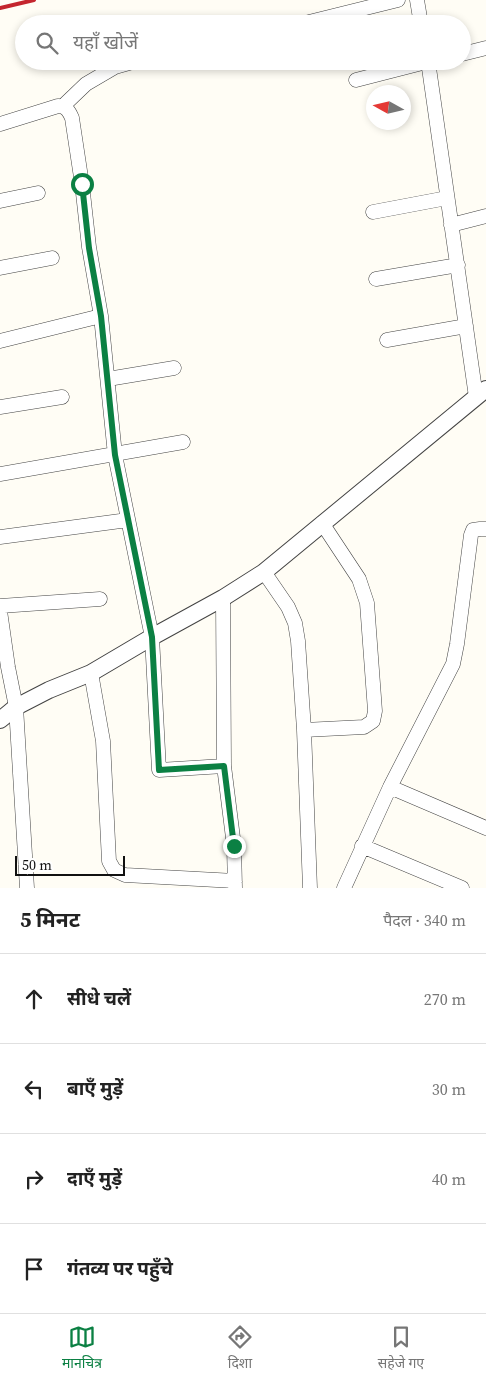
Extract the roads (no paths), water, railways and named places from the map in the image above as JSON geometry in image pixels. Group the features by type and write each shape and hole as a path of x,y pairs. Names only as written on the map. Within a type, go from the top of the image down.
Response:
{"street":[{"path":"337,15 398,0"},
{"path":"416,0 419,15"},
{"path":"471,52 486,48"},
{"path":"0,124 54,107 63,106 86,84 110,70"},
{"path":"356,80 394,70"},
{"path":"0,720 16,707 49,690 91,673 223,598 264,572 481,393 466,326 429,70"},
{"path":"63,106 69,110 72,118 89,248 101,316 115,455 152,637 159,770 224,766"},
{"path":"0,200 38,193"},
{"path":"373,212 448,198"},
{"path":"451,226 486,216"},
{"path":"0,268 52,258"},
{"path":"376,279 458,264"},
{"path":"0,341 101,316"},
{"path":"387,340 466,326"},
{"path":"108,379 174,368"},
{"path":"0,407 62,397"},
{"path":"0,474 183,442"},
{"path":"0,536 128,520"},
{"path":"304,730 364,727 373,721 375,711 367,603 359,579 322,523"},
{"path":"344,888 390,787 453,664 471,535 473,530 486,529"},
{"path":"264,572 288,606 295,623 298,641 304,730 310,888"},
{"path":"91,673 103,741 109,861 114,870 125,875 235,884 234,846 224,766 223,598"},
{"path":"0,606 100,599"},
{"path":"0,611 4,668 16,707 27,888"},
{"path":"390,787 486,828"},
{"path":"362,846 462,888"}],"railway":[{"path":"0,8 34,0"}]}
